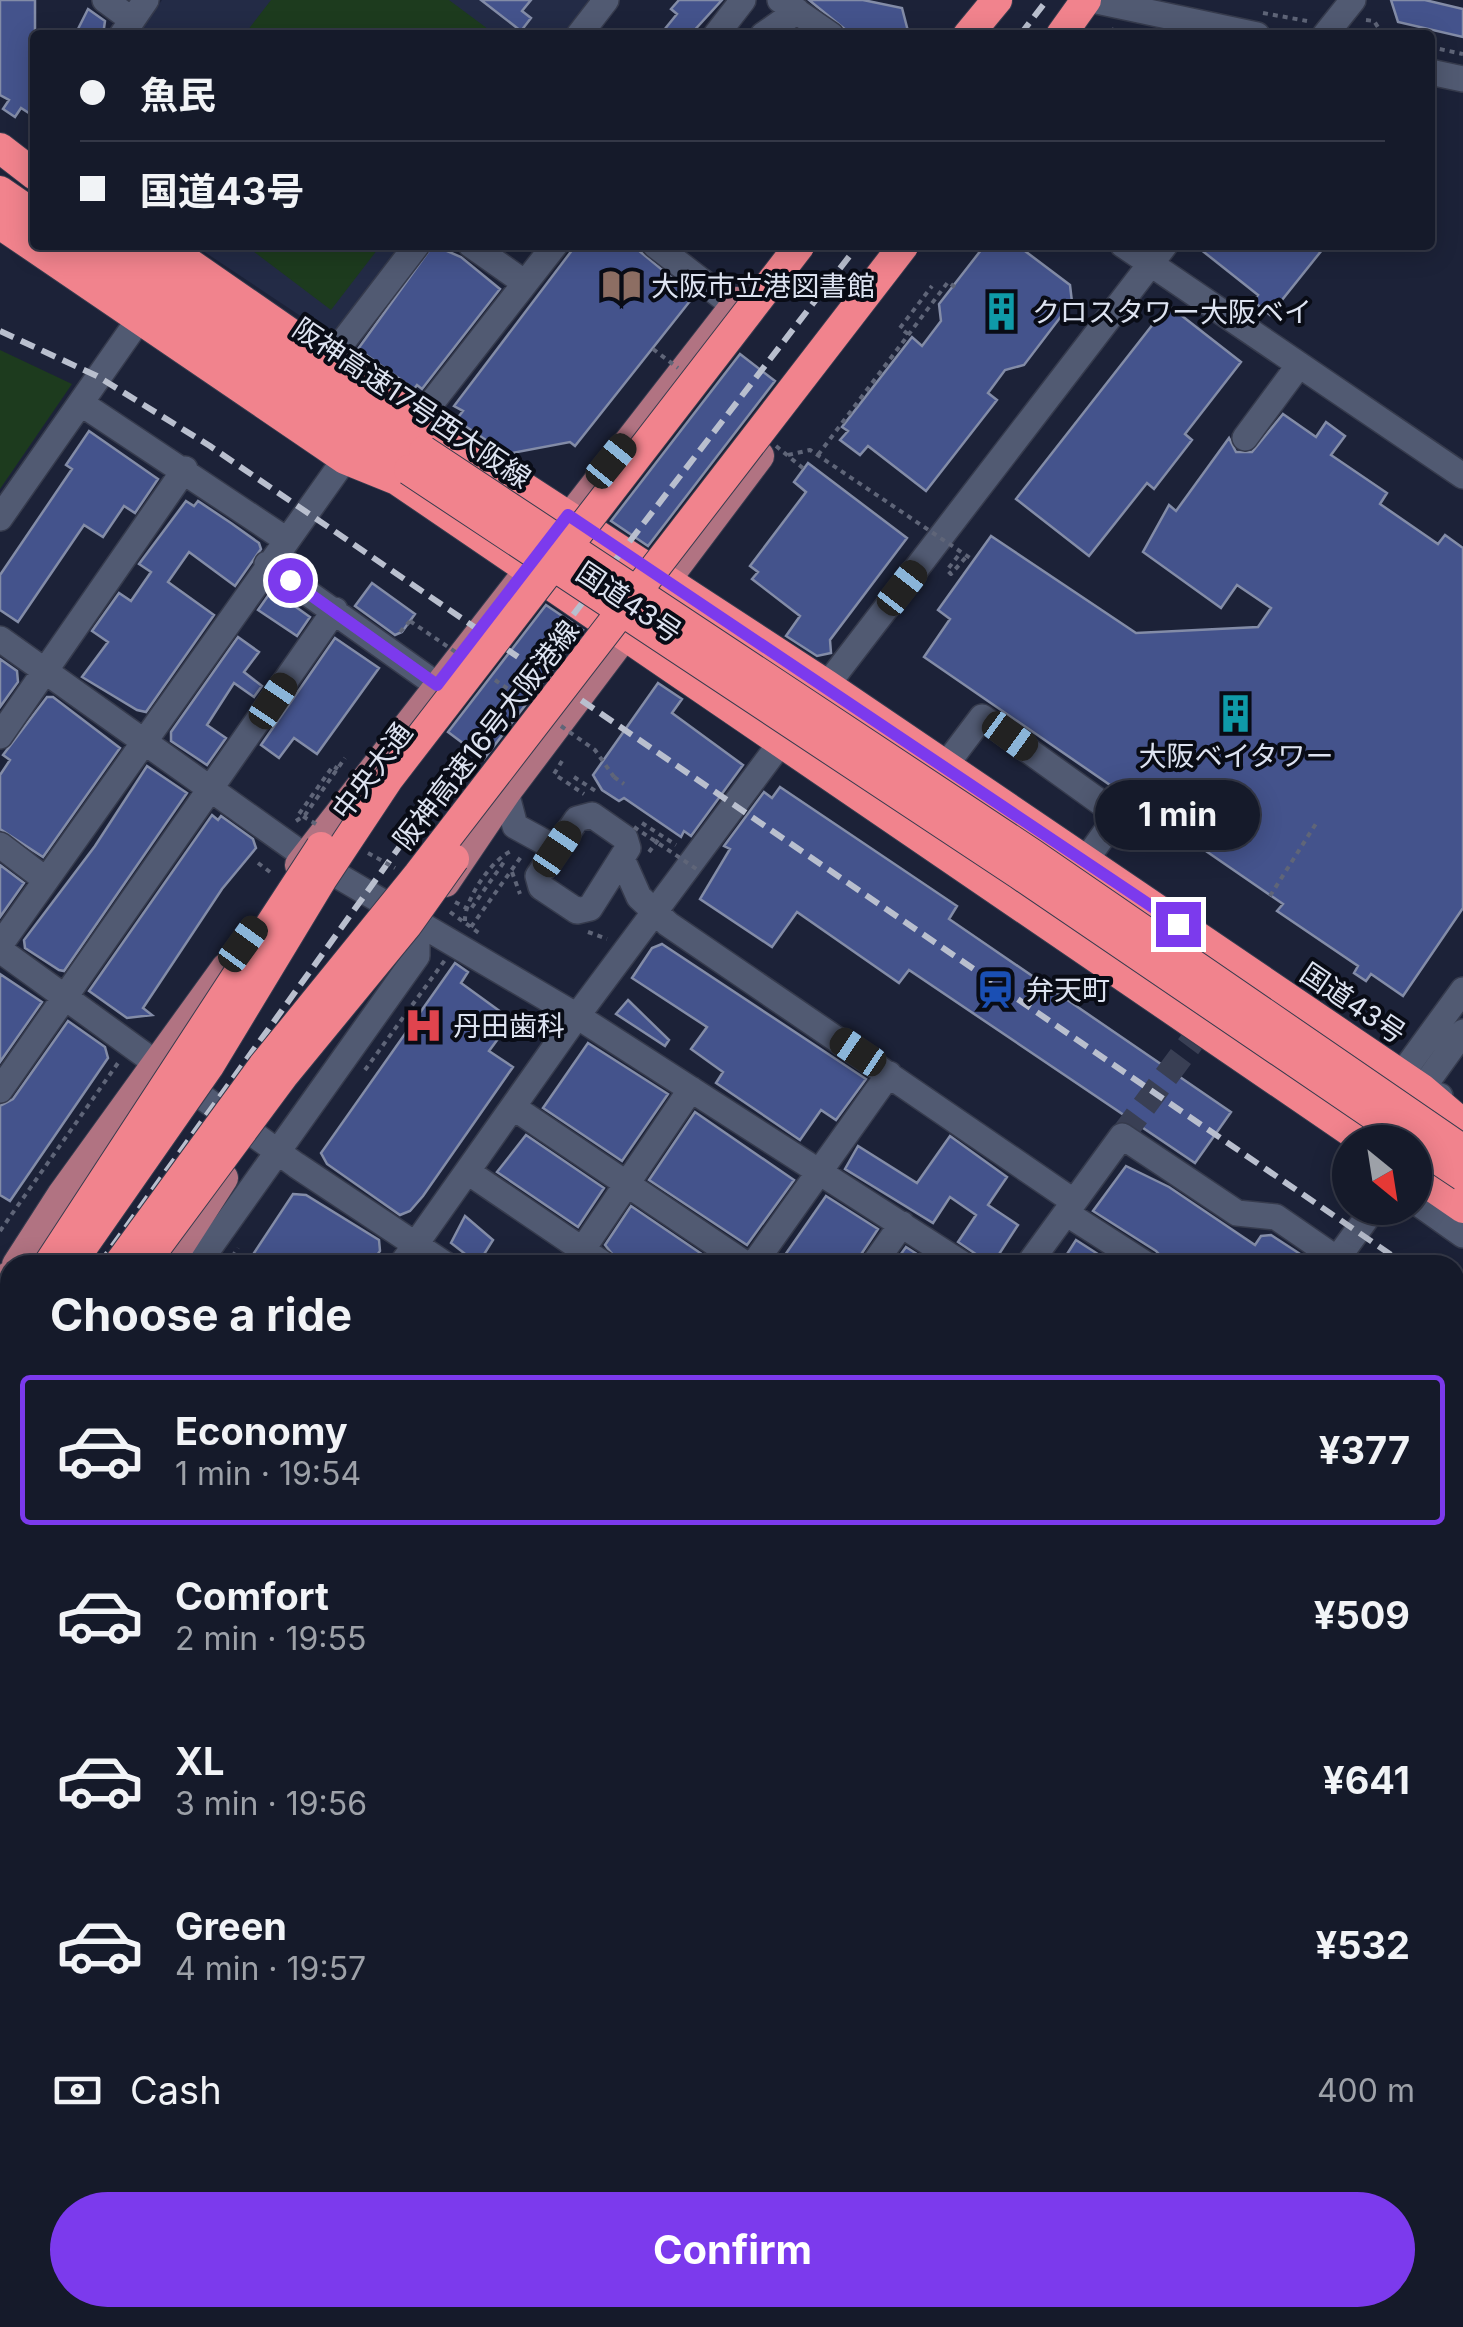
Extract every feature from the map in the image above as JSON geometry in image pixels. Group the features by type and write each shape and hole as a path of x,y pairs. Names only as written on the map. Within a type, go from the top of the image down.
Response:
{"highway":[{"path":"972,30 997,0"},
{"path":"1066,30 1093,0"},
{"path":"0,132 30,152"},
{"path":"0,148 30,171"},
{"path":"0,162 30,183"},
{"path":"0,191 30,212"},
{"path":"0,203 30,223"},
{"path":"0,224 30,244"},
{"path":"39,250 348,451"},
{"path":"70,250 348,451"},
{"name":"阪神高速17号西大阪線","path":"86,250 856,766 966,861 1082,940 1166,973 1388,1125"},
{"name":"阪神高速17号西大阪線","path":"129,250 424,451 1031,853 1463,1150"},
{"path":"145,250 249,322 294,337"},
{"name":"国道43号","path":"170,250 328,360 668,579 946,766 1411,1082 1463,1124"},
{"name":"阪神高速16号大阪港線","path":"77,1255 209,1066 379,794 516,609 796,250"},
{"name":"阪神高速16号大阪港線","path":"125,1255 264,1066 900,250"},
{"name":"国道43号","path":"348,451 397,480 624,638 782,741 1334,1125"},
{"path":"455,521 481,531 501,531 517,511 512,490 494,467"},
{"path":"54,1255 294,884 516,609"},
{"name":"国道43号","path":"755,637 744,654 740,672 750,696 777,720 1076,924 1120,973"},
{"path":"150,1255 283,1076 425,901 504,786 543,709"},
{"path":"1432,1155 1463,1176"},
{"path":"1432,1193 1463,1208"}],"main road":[{"path":"960,30 982,0"},
{"path":"1074,30 1093,0"},
{"name":"中央大通","path":"23,1255 62,1195 306,857 568,515 780,250"},
{"path":"175,1255 264,1141 506,792 912,250"}],"street":[{"path":"105,0 133,18"},
{"path":"584,30 606,0"},
{"path":"720,30 743,0"},
{"path":"1093,0 1256,23"},
{"path":"767,30 788,6 824,30"},
{"path":"1320,27 1355,10"},
{"path":"1435,73 1463,80"},
{"path":"328,360 412,250"},
{"path":"478,250 525,283"},
{"path":"419,419 551,250"},
{"path":"661,250 734,306"},
{"path":"827,686 1158,255 1299,365 1463,476"},
{"path":"0,518 140,318"},
{"path":"1244,438 1299,365"},
{"path":"82,404 285,538"},
{"path":"348,451 0,948 264,1141 408,1255 577,1016 646,904 782,741"},
{"path":"0,736 185,469"},
{"path":"267,564 437,685"},
{"path":"0,1090 335,610"},
{"path":"0,639 306,857 577,1016 949,1255"},
{"path":"946,766 982,717 1118,815 1084,861"},
{"path":"506,792 515,826 557,849"},
{"path":"632,863 590,908 577,911 542,887 538,876 578,819 592,815 625,838 646,904"},
{"path":"0,845 46,880"},
{"path":"601,894 646,904 889,1074 1134,1255"},
{"path":"1411,1082 1463,990"},
{"path":"1411,1082 1463,1032"},
{"path":"758,1255 889,1074"},
{"path":"1411,1082 1463,1104"},
{"path":"578,1255 691,1089"},
{"path":"513,1108 735,1255"},
{"path":"1035,1255 1122,1136 1238,1213 1276,1218 1327,1255"},
{"path":"202,1255 264,1141"},
{"path":"468,1172 574,1255"},
{"path":"1432,1201 1463,1235"},
{"path":"880,1255 902,1224"},
{"path":"1343,1255 1363,1225"}],"path":[{"path":"1355,10 1374,21 1380,30"},
{"path":"1256,23 1305,22 1320,27"},
{"path":"1435,48 1463,54"},
{"path":"818,455 948,282 956,288"},
{"path":"908,334 900,328 932,286"},
{"path":"788,455 810,450 973,560"},
{"path":"958,556 947,570 951,574 967,556"},
{"path":"398,634 410,620 470,662"},
{"path":"486,673 543,709 595,750 614,777 624,784"},
{"path":"576,736 554,774 602,806"},
{"path":"296,821 345,758"},
{"path":"316,824 298,814 333,766 338,769"},
{"path":"1270,896 1317,822"},
{"path":"634,827 698,870"},
{"path":"632,863 661,836"},
{"path":"465,933 529,846"},
{"path":"465,921 464,913 499,859 515,850"},
{"path":"367,852 402,872"},
{"path":"453,900 470,910 504,862 499,859"},
{"path":"258,863 274,875"},
{"path":"450,912 483,936"},
{"path":"361,1076 451,952"},
{"path":"0,1231 124,1055"}],"shaded area":[{"path":"162,0 597,0 573,30 141,30"},
{"path":"202,250 402,250 338,333 329,335"}],"green space":[{"path":"271,0 449,0 488,29 487,30 248,30"},
{"path":"252,250 377,250 331,310"},
{"path":"0,350 72,384 0,489"}],"building":[{"path":"0,0 35,0 35,30 30,30 30,114 21,108 15,117 3,109 9,100 0,95"},
{"path":"481,0 531,0 522,11 531,18 520,30"},
{"path":"679,0 722,0 695,30 664,30 677,14 671,9"},
{"path":"809,0 863,0 902,8 908,30 846,30"},
{"path":"1391,0 1425,0 1463,9 1463,37 1435,30 1398,22"},
{"path":"88,9 105,21 104,30 78,30"},
{"path":"429,250 445,250 461,257 500,289 422,389 417,385 414,389 358,349"},
{"path":"572,250 638,250 694,296 575,446 570,442 507,454 456,420 463,411 454,406"},
{"path":"981,250 1024,250 1070,285 1072,302 1024,365 1005,370 988,393 997,400 926,491 868,446 860,455 840,440 848,431 842,427 912,337 922,346 941,321 939,304"},
{"path":"1201,250 1322,250 1270,315 1253,301 1258,295"},
{"path":"1168,305 1241,362 1185,434 1192,440 1154,489 1147,483 1089,556 1016,499"},
{"path":"740,354 775,381 648,546 611,521"},
{"name":"大阪ベイタワー","path":"1283,414 1316,437 1326,422 1345,436 1331,455 1387,493 1380,504 1438,544 1445,535 1463,548 1463,908 1403,996 1371,974 1366,981 1354,973 1358,966 1277,911 1283,904 924,657 950,619 938,610 991,536 1136,633 1258,627 1271,608 1237,585 1221,608 1143,552 1169,505 1176,511 1229,438 1236,452 1252,452"},
{"path":"89,431 158,479 135,513 124,506 103,537 84,525 18,622 0,610 0,575 72,469 66,465"},
{"path":"808,463 907,538 830,640 831,653 817,656 786,636 800,616 752,579 758,572 750,566 806,492 794,482"},
{"path":"186,501 194,506 198,501 259,543 261,549 235,586 189,552 168,582 214,615 146,712 82,677 108,642 92,631 119,593 131,601 151,572 139,564"},
{"path":"372,583 415,614 402,632 395,635 355,606"},
{"path":"272,590 310,617 297,636 258,610"},
{"path":"546,605 583,630 484,759 448,732"},
{"path":"238,637 259,652 244,672 262,686 254,697 234,683 207,725 226,738 207,765 171,741 171,732"},
{"path":"335,638 379,668 317,754 294,738 279,758 261,745"},
{"path":"0,659 17,671 18,682 0,707"},
{"path":"658,683 682,699 672,713 743,765 691,836 684,831 681,837 624,798 619,801 602,790 593,775"},
{"path":"47,697 53,697 120,748 43,857 0,829 0,775 10,760 3,755"},
{"path":"147,766 187,793 64,971 59,970 25,948 24,940 95,846"},
{"path":"780,787 957,906 949,919 1231,1112 1195,1163 909,970 899,983 797,912 772,947 700,899 730,849 724,846 764,792 772,798"},
{"path":"212,815 218,820 221,816 253,839 256,848 222,889 143,1008 152,1015 127,1018 89,991"},
{"path":"0,865 24,883 0,917"},
{"path":"662,944 866,1079 836,1120 821,1110 800,1140 716,1083 723,1072 691,1049 707,1027 632,978 652,948"},
{"path":"455,963 468,972 461,983 512,1020 489,1051 513,1067 423,1196 410,1211 400,1215 327,1164 321,1153"},
{"path":"0,974 42,1002 0,1062"},
{"path":"628,1000 669,1040 665,1046 616,1014"},
{"path":"68,1021 105,1047 108,1058 10,1201 0,1195 0,1106 13,1099"},
{"path":"588,1043 668,1094 622,1161 543,1108"},
{"path":"695,1112 794,1180 747,1245 649,1180"},
{"path":"526,1135 604,1188 578,1227 497,1172"},
{"path":"950,1136 1007,1177 988,1205 1018,1225 998,1255 977,1255 958,1242 976,1215 950,1197 933,1223 845,1169 858,1146 917,1183"},
{"path":"1126,1166 1169,1187 1255,1245 1261,1236 1271,1235 1302,1255 1160,1255 1093,1211"},
{"path":"293,1194 306,1195 379,1240 380,1251 377,1255 253,1255"},
{"path":"826,1196 878,1229 861,1255 785,1255"},
{"path":"631,1206 703,1255 613,1255 605,1245"},
{"path":"465,1216 493,1240 484,1255 466,1255 451,1243"},
{"path":"1076,1240 1099,1255 1066,1255"},
{"path":"906,1247 918,1255 900,1255"}],"tunnel":[{"path":"1122,1136 1202,1028"}],"railway":[{"path":"1024,30 1047,0"},
{"path":"106,1255 469,750 854,250"},
{"path":"0,331 97,376 210,446 1391,1255"}],"place":[{"name":"大阪市立港図書館","path":"621,286"},
{"name":"クロスタワー大阪ベイ","path":"1002,312"},
{"name":"大阪ベイタワー","path":"1236,714"},
{"name":"弁天町","path":"996,990"},
{"name":"丹田歯科","path":"423,1026"}],"route":[{"path":"290,580 437,685 568,515 1178,924"}]}
